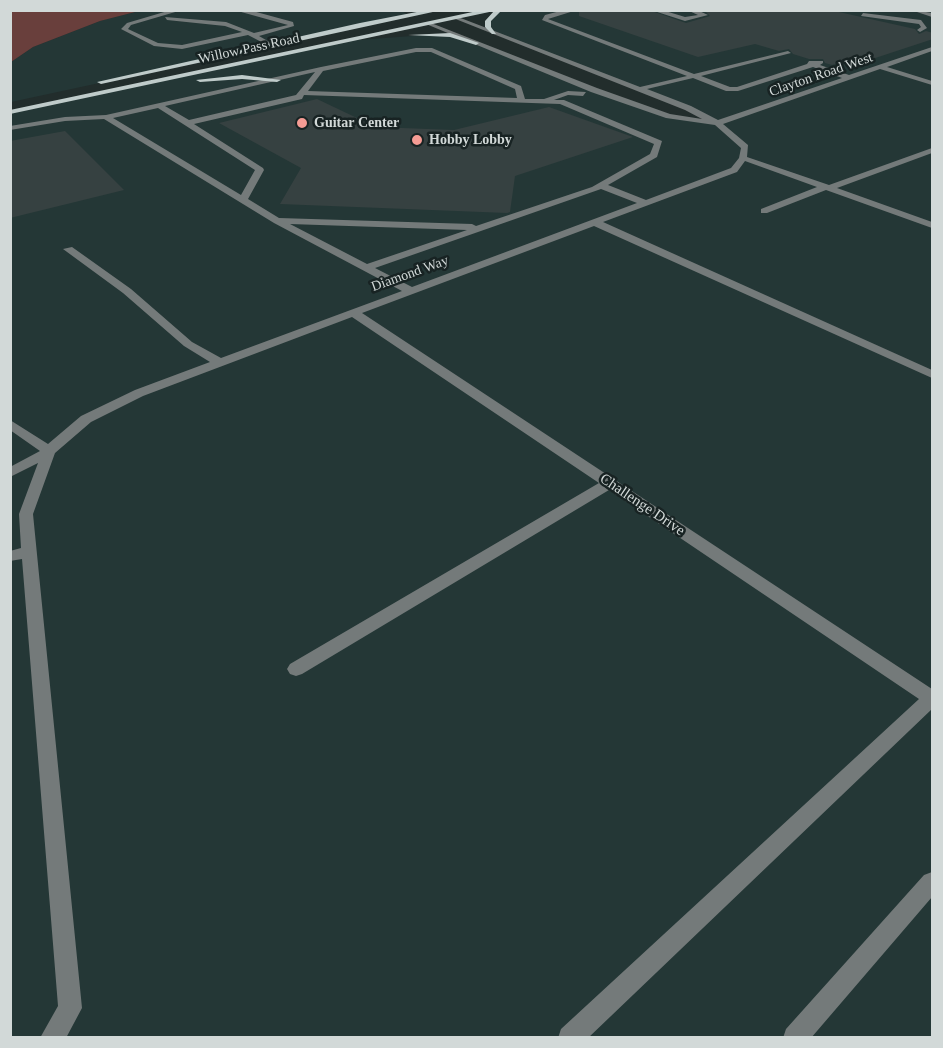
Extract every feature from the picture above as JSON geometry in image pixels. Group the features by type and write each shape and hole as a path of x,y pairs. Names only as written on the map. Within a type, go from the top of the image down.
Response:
{"main road":[{"path":"399,10 429,24"},
{"name":"Willow Pass Road","path":"10,112 493,10"},
{"path":"494,33 488,27 488,21 499,10"},
{"path":"436,11 456,18"},
{"name":"Willow Pass Road","path":"90,85 436,11"},
{"path":"345,41 439,34 476,43"},
{"path":"143,84 242,77 277,80"}],"street":[{"path":"179,10 129,24 124,30 156,45 182,47 291,26 291,23 268,16 237,10"},
{"path":"574,10 547,16 545,20 729,89 738,89 818,63"},
{"path":"654,10 685,19 708,16 690,10"},
{"path":"664,13 678,10"},
{"path":"916,10 933,15"},
{"path":"198,20 219,14"},
{"path":"863,15 913,20 924,24 920,30"},
{"path":"913,20 933,15"},
{"path":"155,18 226,24 271,45"},
{"path":"456,18 688,108 717,123 745,147 743,158 933,225"},
{"path":"429,24 594,90 669,116 717,123"},
{"path":"460,45 476,43"},
{"path":"10,128 64,119 106,117 397,52 432,51 451,47"},
{"name":"Clayton Road West","path":"717,123 933,49"},
{"path":"478,53 495,50"},
{"path":"432,51 451,57 518,88 522,101"},
{"path":"451,57 469,54"},
{"path":"640,89 786,55"},
{"path":"802,61 818,63 849,78"},
{"path":"881,67 933,83"},
{"path":"188,123 299,97 321,69"},
{"path":"592,71 596,81 594,90"},
{"path":"561,102 580,98 594,90"},
{"path":"304,93 561,102 659,143 654,155 601,186 365,268"},
{"path":"543,100 568,93 584,94"},
{"path":"160,106 251,162 260,170 243,200"},
{"path":"106,117 277,221 409,290"},
{"path":"764,211 933,150"},
{"name":"Diamond Way","path":"10,473 49,451 86,419 139,393 734,170 743,158"},
{"path":"601,186 645,203"},
{"path":"277,221 483,228"},
{"path":"594,222 933,374"},
{"path":"68,249 128,291 188,344 219,363"},
{"name":"Challenge Drive","path":"352,312 933,698"},
{"path":"10,424 49,451 26,514 20,554 70,1008 52,1038"},
{"path":"296,669 610,483"},
{"path":"570,1038 933,698"},
{"path":"795,1038 933,882"}],"shaded area":[{"path":"11,10 139,11 100,21 33,47 11,62"},
{"path":"399,10 411,16 11,102 11,62 33,47 100,21 139,11"},
{"path":"499,10 932,11 932,1037 11,1037 10,112 345,41 439,34 476,43 669,116 715,123 688,108 494,33 488,27 488,21"}],"building":[{"path":"579,10 649,10 686,23 710,16 704,10 830,10 915,29 919,34 926,31 933,33 933,39 854,65 843,62 832,65 825,63 823,59 809,59 793,54 789,49 779,51 755,44 698,57 579,16"},
{"path":"317,99 376,127 454,130 549,107 633,137 515,176 510,212 507,213 280,204 301,168 219,123"},
{"path":"65,131 124,190 10,218 10,141"}],"place":[{"name":"Guitar Center","path":"302,123"},
{"name":"Hobby Lobby","path":"417,140"}]}
